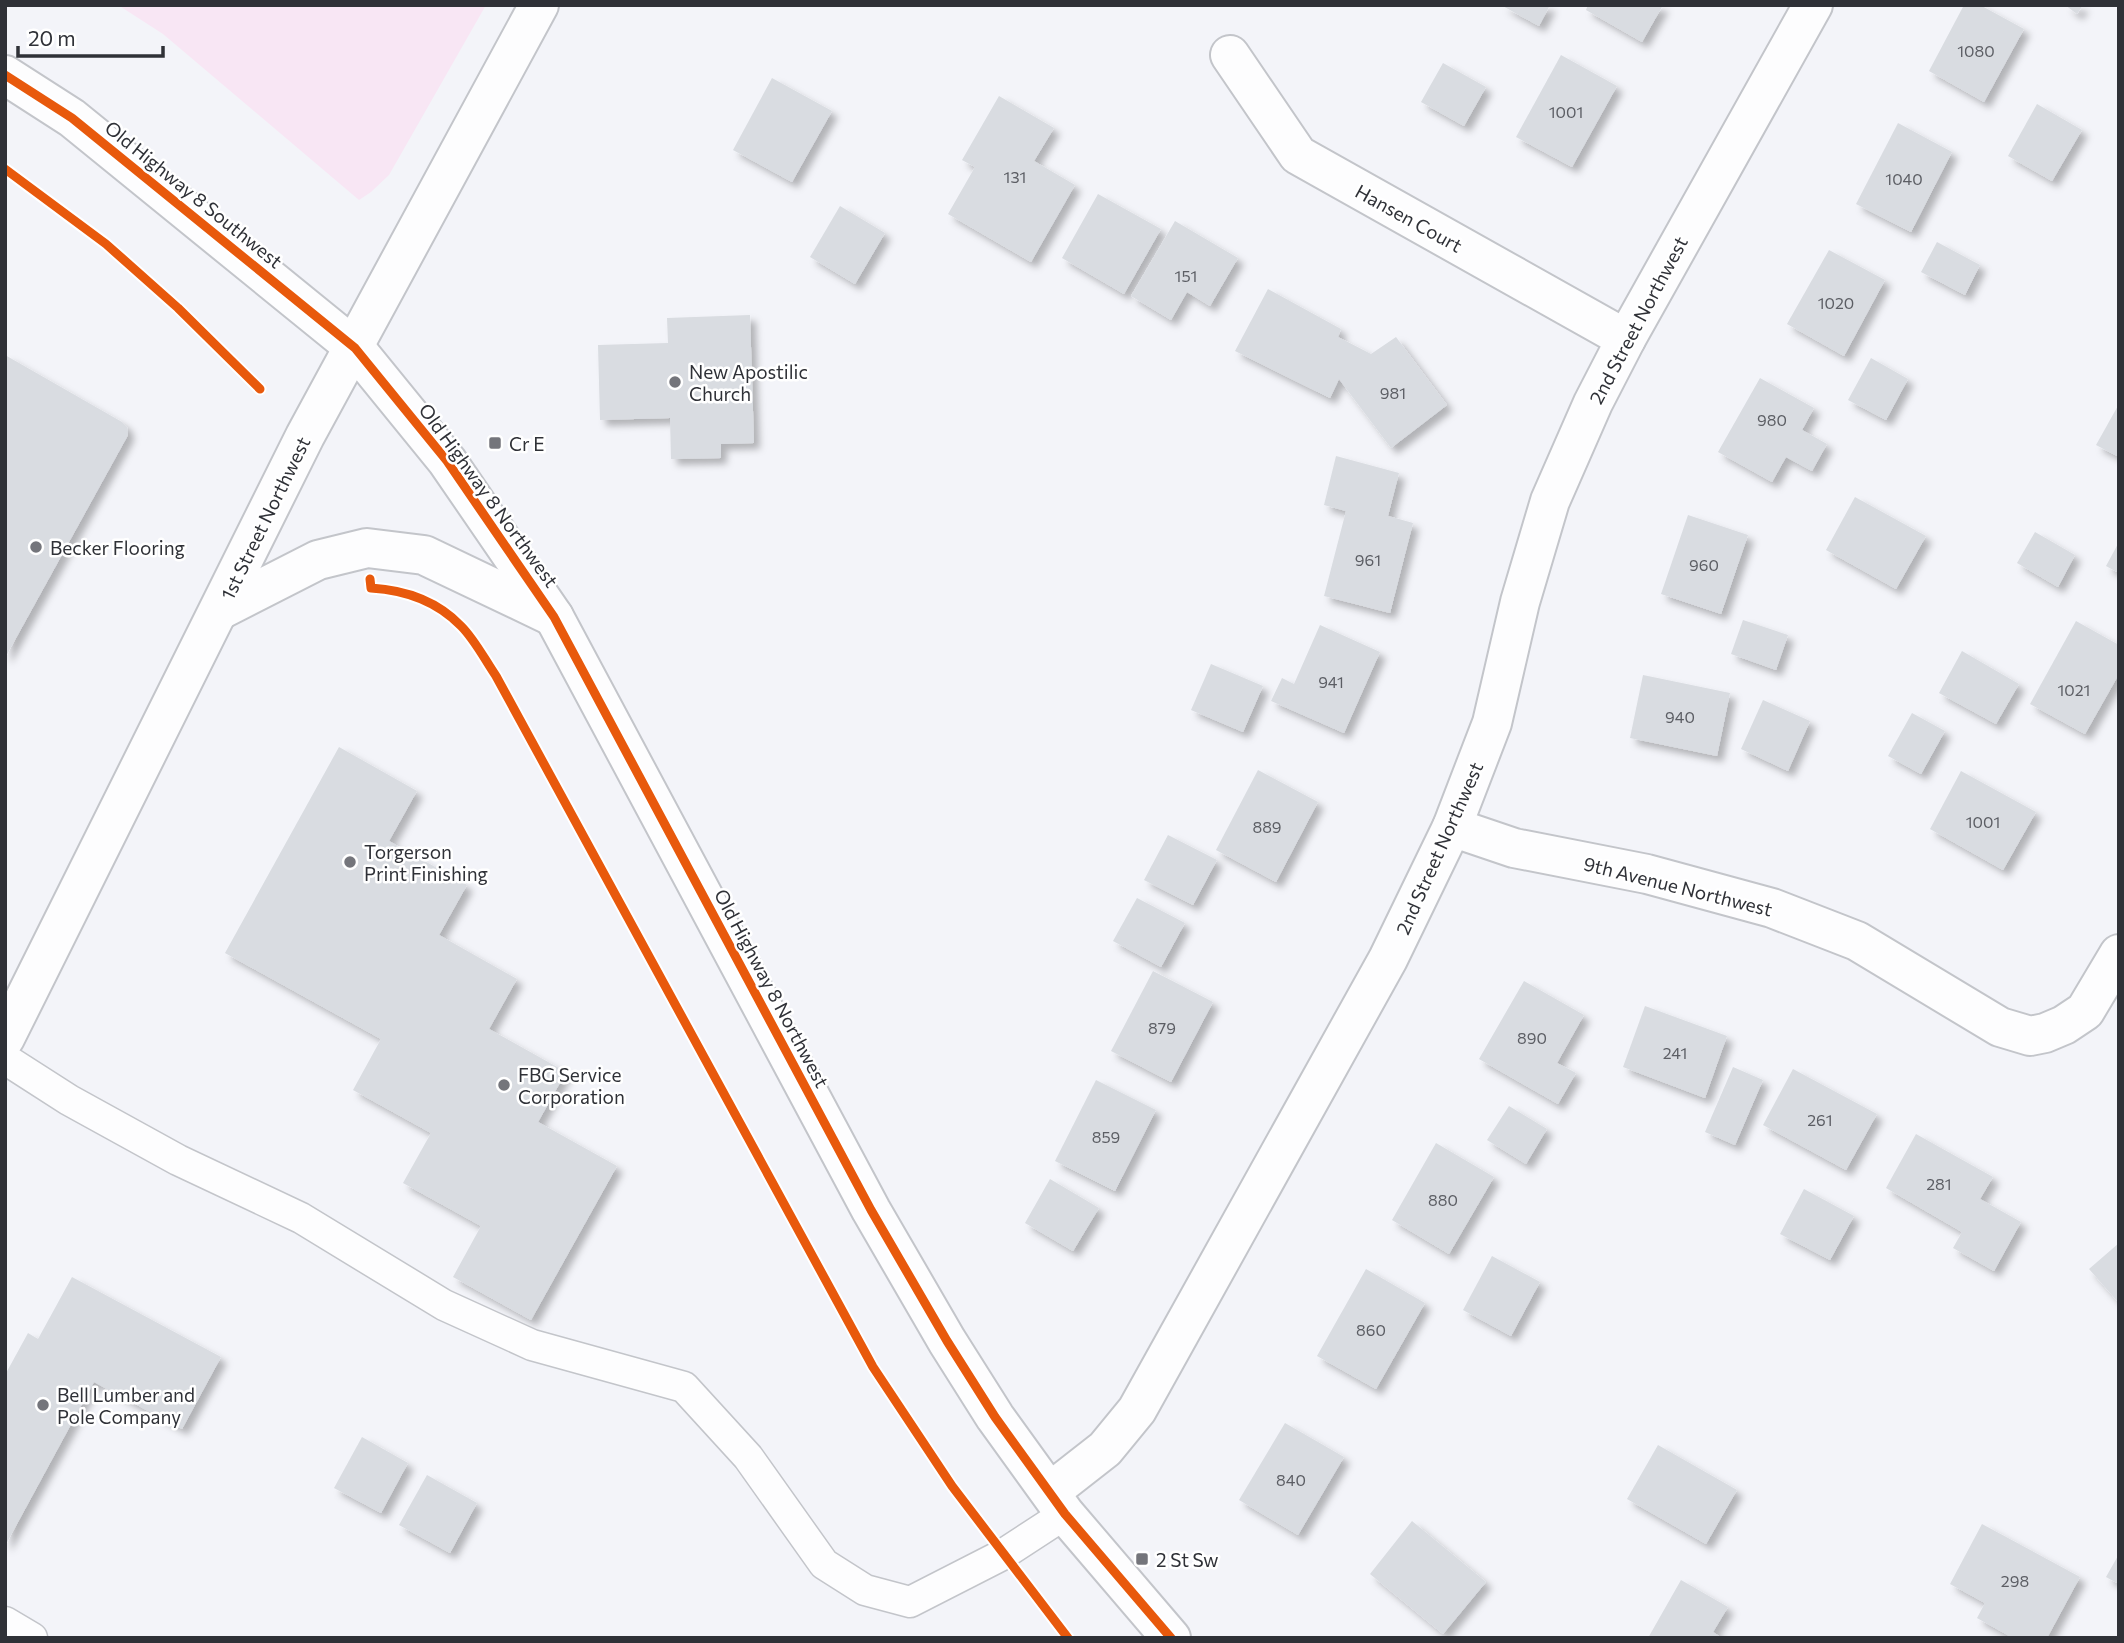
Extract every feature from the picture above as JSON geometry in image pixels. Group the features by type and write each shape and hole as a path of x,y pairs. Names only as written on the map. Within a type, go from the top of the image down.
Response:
{"street":[{"name":"1st Street Northwest","path":"5,1038 305,436 539,5"},
{"name":"2nd Street Northwest","path":"1057,1503 1137,1410 1388,959 1452,827 1492,723 1520,602 1550,500 1592,404 1813,5"},
{"name":"Hansen Court","path":"1230,55 1298,155 1626,339"},
{"name":"Old Highway 8 Southwest","path":"5,75 72,118 355,348"},
{"name":"Old Highway 8 Northwest","path":"355,348 439,451 554,617 871,1210 947,1341 995,1417 1057,1503 1171,1638"},
{"path":"220,610 318,560 368,548 424,555 554,617"},
{"name":"9th Avenue Northwest","path":"1452,827 1514,848 1647,874 1772,908 1857,941 2000,1027 2030,1035 2046,1033 2085,1011 2119,954"}],"lane":[{"path":"5,1059 69,1100 178,1160 301,1219 444,1305 532,1345 684,1387 748,1457 824,1564 865,1590 910,1602 1002,1555 1057,1503"},
{"path":"5,1622 32,1638"}],"shaded area":[{"path":"118,5 486,5 389,175 359,200 163,34"}],"building":[{"path":"1501,5 1550,5 1539,26"},
{"path":"1588,5 1663,5 1642,42 1586,10"},
{"path":"1964,5 1980,5 2024,29 1984,102 1929,71"},
{"path":"2065,5 2083,5 2077,14"},
{"path":"1561,55 1617,86 1572,167 1516,137"},
{"path":"1443,63 1486,87 1464,126 1421,102"},
{"path":"772,78 832,111 792,182 733,150"},
{"path":"999,96 1054,128 1034,161 1075,185 1031,262 948,214 975,167 962,160"},
{"path":"2037,104 2082,130 2052,181 2008,156"},
{"path":"1898,123 1952,152 1911,232 1856,204"},
{"path":"1098,194 1161,229 1124,294 1062,258"},
{"path":"840,206 885,233 855,284 810,257"},
{"path":"1175,221 1238,258 1210,306 1187,292 1171,320 1131,296"},
{"path":"1937,242 1980,265 1965,295 1921,272"},
{"path":"1829,250 1885,280 1844,356 1787,324"},
{"path":"1268,289 1341,329 1338,337 1371,354 1396,337 1447,405 1391,448 1339,379 1330,398 1235,351"},
{"name":"New Apostilic Church","path":"750,315 754,443 721,444 721,458 671,459 670,418 600,420 598,345 668,343 667,318"},
{"name":"Becker Flooring","path":"5,355 122,422 127,427 128,435 5,658"},
{"path":"1871,358 1908,379 1886,420 1848,400"},
{"path":"1760,378 1814,408 1802,430 1827,444 1812,471 1786,457 1772,482 1718,452"},
{"path":"2119,404 2119,457 2096,445"},
{"path":"1336,456 1399,473 1388,516 1413,523 1390,613 1324,596 1346,511 1324,505"},
{"path":"1855,497 1926,536 1896,589 1826,550"},
{"path":"1688,515 1748,535 1721,614 1661,594"},
{"path":"2035,532 2075,555 2058,587 2017,563"},
{"path":"2119,542 2119,573 2106,566"},
{"path":"1743,620 1788,635 1776,670 1731,654"},
{"path":"2076,621 2119,645 2119,674 2085,734 2030,704"},
{"path":"1320,625 1380,652 1344,733 1271,701 1282,678 1294,684"},
{"path":"1962,651 2019,684 1996,724 1939,693"},
{"path":"1211,664 1263,686 1243,732 1191,710"},
{"path":"1643,675 1730,693 1717,756 1630,738"},
{"path":"1763,700 1810,721 1788,771 1741,749"},
{"path":"1912,713 1945,731 1921,774 1888,756"},
{"path":"339,747 417,791 389,841 467,885 439,935 517,979 489,1029 566,1072 538,1122 617,1166 531,1320 453,1277 481,1226 403,1183 431,1133 353,1090 381,1039 225,953"},
{"path":"1258,770 1318,802 1276,882 1216,850"},
{"path":"1961,771 2036,812 2003,870 1930,829"},
{"path":"1168,835 1217,860 1193,905 1144,880"},
{"path":"1137,898 1185,923 1161,967 1113,941"},
{"path":"1153,971 1213,1002 1171,1082 1111,1051"},
{"path":"1524,981 1584,1015 1557,1063 1576,1073 1558,1104 1479,1059"},
{"path":"1645,1006 1727,1036 1705,1098 1623,1067"},
{"path":"1733,1067 1763,1080 1735,1145 1705,1132"},
{"path":"1793,1069 1877,1114 1846,1170 1763,1125"},
{"path":"1096,1080 1156,1110 1115,1191 1055,1161"},
{"path":"1509,1106 1547,1129 1526,1164 1487,1140"},
{"path":"1916,1134 1993,1177 1980,1199 2021,1222 1994,1271 1953,1248 1962,1232 1886,1188"},
{"path":"1436,1143 1494,1177 1449,1254 1392,1220"},
{"path":"1050,1179 1099,1208 1073,1251 1025,1223"},
{"path":"1804,1189 1854,1216 1830,1260 1780,1234"},
{"path":"2119,1243 2119,1303 2089,1269"},
{"path":"1492,1256 1540,1282 1511,1336 1463,1310"},
{"path":"1366,1269 1425,1303 1376,1389 1317,1356"},
{"name":"Bell Lumber and Pole Company","path":"72,1277 221,1357 182,1429 94,1382 5,1546 5,1375 28,1333 38,1339"},
{"path":"1285,1423 1344,1457 1298,1535 1239,1500"},
{"path":"362,1437 408,1463 381,1513 334,1488"},
{"path":"1658,1445 1737,1490 1706,1544 1627,1499"},
{"path":"427,1475 477,1503 450,1553 399,1525"},
{"path":"1412,1521 1486,1582 1443,1634 1370,1574"},
{"path":"1982,1524 2080,1577 2047,1638 2013,1638 1977,1618 1985,1603 1950,1584"},
{"path":"2119,1554 2119,1584 2106,1577"},
{"path":"1681,1580 1728,1607 1713,1632 1722,1638 1648,1638"}],"cycle path":[{"path":"5,75 72,118 355,348 447,461 554,617 871,1210 947,1341 995,1417 1065,1514 1171,1638"},
{"path":"5,169 106,244 178,308 260,389"},
{"path":"370,579 371,588 408,594 452,617 480,650 873,1367 952,1486 1068,1638"}],"place":[{"name":"New Apostilic Church","path":"675,382"},
{"name":"Cr E","path":"495,443"},
{"name":"Becker Flooring","path":"36,547"},
{"name":"Torgerson Print Finishing","path":"350,862"},
{"name":"FBG Service Corporation","path":"504,1085"},
{"name":"Bell Lumber and Pole Company","path":"43,1405"},
{"name":"2 St Sw","path":"1142,1559"}]}
